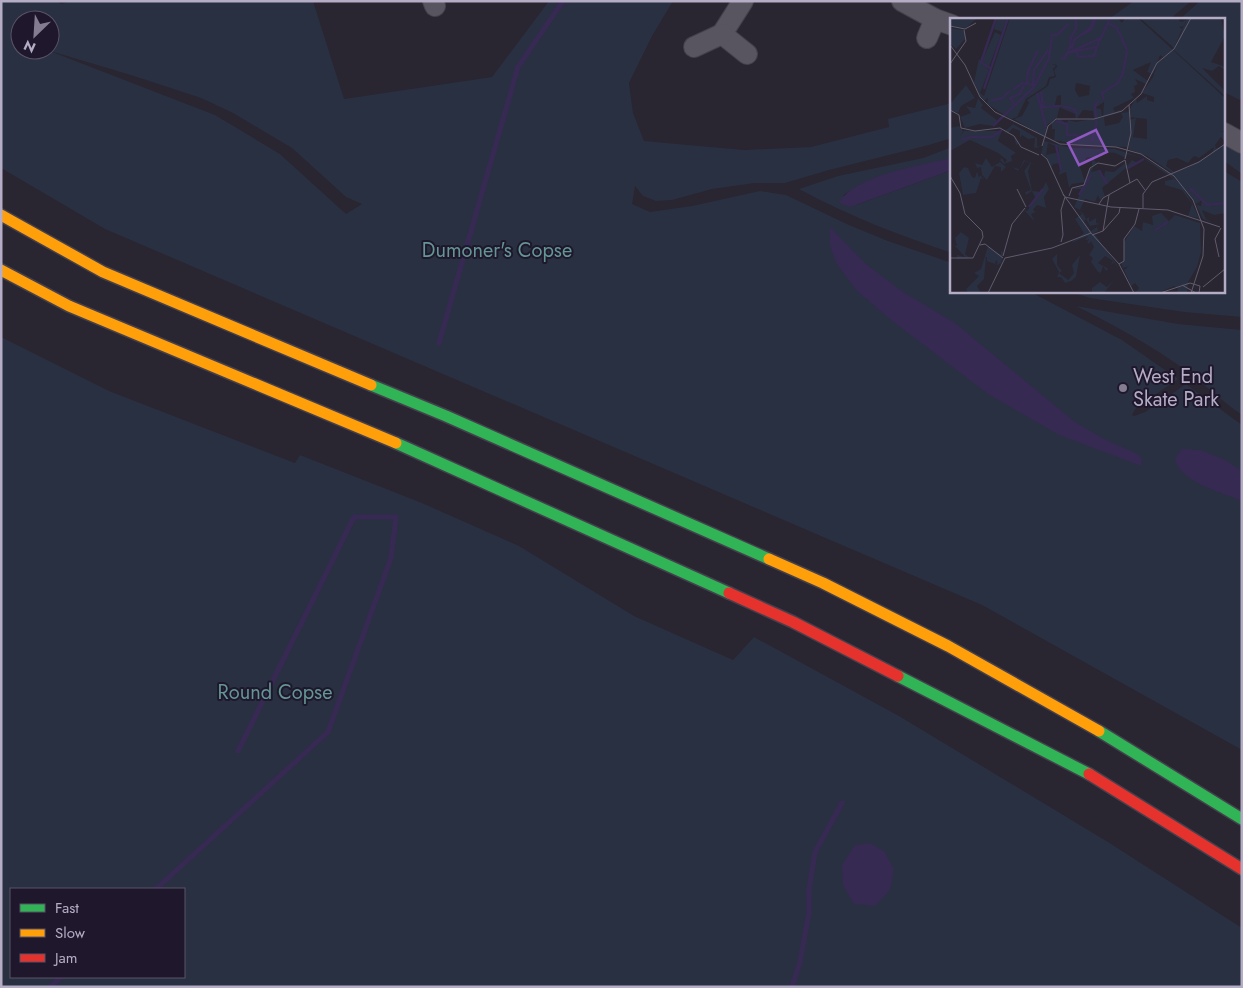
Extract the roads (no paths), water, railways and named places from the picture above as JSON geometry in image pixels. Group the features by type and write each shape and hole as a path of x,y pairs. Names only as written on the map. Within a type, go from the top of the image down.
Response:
{"highway":[{"path":"1,214 103,272 446,416 823,583 948,646 1114,740 1242,819"},
{"path":"1,270 69,306 432,458 793,622 1082,769 1242,869"}],"street":[{"path":"694,47 722,34 742,1"},
{"path":"902,1 943,22 927,38"},
{"path":"722,34 747,54"},
{"path":"1226,134 1242,143"}],"waterway":[{"path":"439,343 518,67 563,1"},
{"path":"157,888 328,732 391,558 396,517 354,517 238,751"},
{"path":"792,987 800,962 809,913 809,890 815,852 842,803"},
{"path":"50,987 60,978"}],"place":[{"name":"West End Skate Park","path":"1123,388"}],"park label":[{"name":"Dumoner's Copse","path":"497,250"},
{"name":"Round Copse","path":"275,692"}]}
